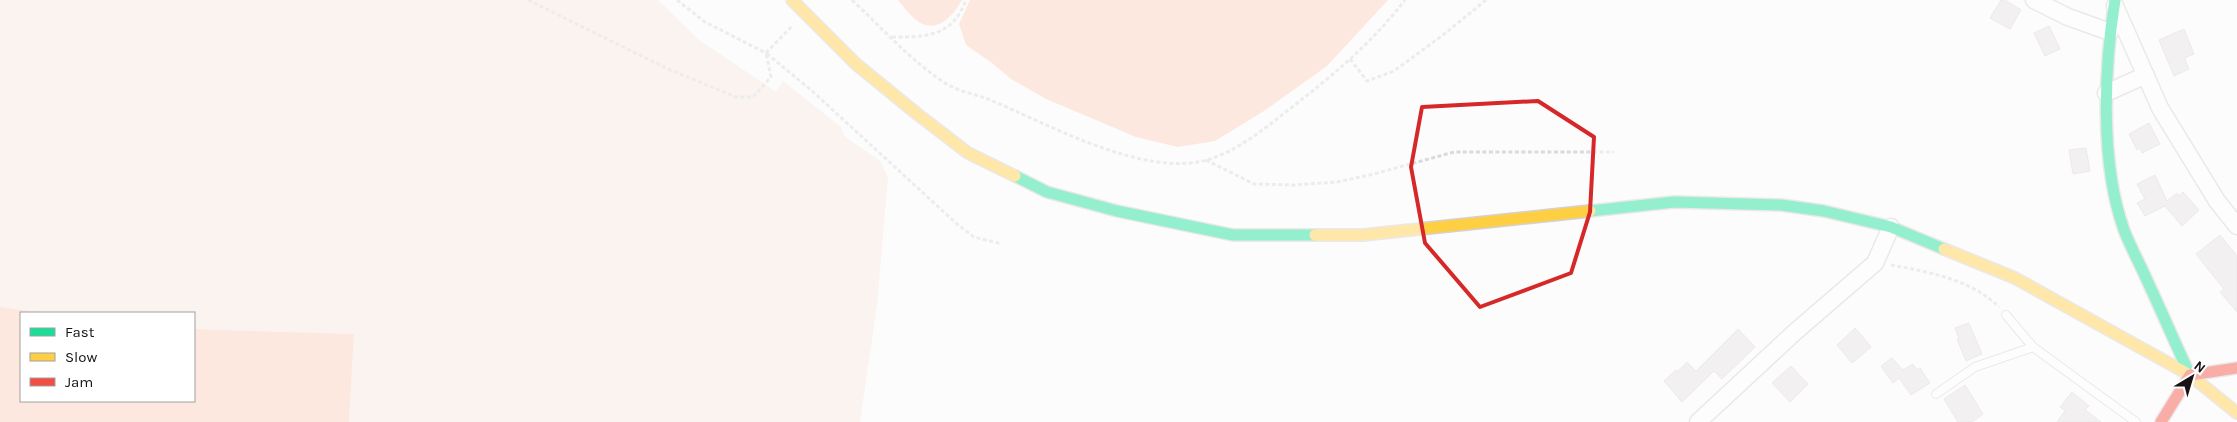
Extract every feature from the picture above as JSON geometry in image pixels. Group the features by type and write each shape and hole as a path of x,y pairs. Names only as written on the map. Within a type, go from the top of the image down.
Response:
{"street":[{"path":"792,0 856,64 968,153 1047,192 1117,211 1232,235 1363,235 1674,202 1781,205 1824,212 1891,227 2015,278 2190,375 2237,413"},
{"path":"2034,0 2068,17 2110,32"},
{"path":"2115,3 2110,32 2106,93 2110,163 2124,230 2190,375"},
{"path":"2115,3 2160,108 2217,201 2237,226"},
{"path":"2106,93 2146,75"},
{"path":"1698,422 1794,332 1875,263 1891,227"},
{"path":"2161,422 2190,375 2237,368"}],"lane":[{"path":"2006,314 2033,346 2136,422"},
{"path":"1936,394 1975,367 2033,346"}],"path":[{"path":"528,0 668,69 736,97 753,96 770,77 766,53"},
{"path":"676,0 705,22 766,53 811,90 957,224 974,236 1002,244"},
{"path":"852,0 892,37 916,63 948,85 988,100 1033,121 1118,152 1148,160 1176,162 1206,160 1232,149 1265,128 1329,78 1382,30 1406,0"},
{"path":"892,37 929,36 943,30 956,20 966,0"},
{"path":"1350,59 1367,81 1394,71 1486,0"},
{"path":"1206,160 1254,184 1294,185 1337,182 1454,152 1614,152"},
{"path":"1875,263 1939,274 1986,295 2006,314"}],"highlighted area":[{"path":"1538,101 1594,137 1590,212 1571,273 1480,307 1425,243 1411,167 1422,107"}],"shaded area":[{"path":"0,0 658,0 698,39 776,92 783,81 841,127 844,136 880,161 888,177 877,305 860,422 349,422 354,334 195,329 195,312 40,312 0,307"},
{"path":"898,0 962,0 951,16 941,23 930,26 916,20"},
{"path":"970,0 1388,0 1327,66 1264,111 1215,141 1178,147 1136,137 1046,99 1011,79 966,45 959,24"},
{"path":"0,307 40,312 20,312 20,402 195,402 195,329 354,334 349,422 0,422"}],"building":[{"path":"2001,0 2005,0 2021,10 2010,29 1990,18"},
{"path":"2049,26 2060,49 2045,56 2034,33"},
{"path":"2184,29 2194,54 2186,57 2185,60 2189,69 2174,76 2159,40"},
{"path":"2149,123 2160,144 2142,153 2140,148 2137,150 2129,134"},
{"path":"2086,148 2090,171 2073,174 2069,150"},
{"path":"2155,175 2167,201 2177,193 2179,196 2183,192 2199,210 2182,226 2165,206 2145,216 2137,203 2145,199 2137,184"},
{"path":"2220,235 2237,256 2237,312 2220,292 2224,289 2196,254"},
{"path":"1969,323 1982,354 1966,361 1957,339 1959,339 1955,328"},
{"path":"1855,328 1871,347 1852,363 1837,345"},
{"path":"1738,329 1755,347 1722,379 1714,371 1682,402 1664,381 1687,362 1696,371"},
{"path":"1892,358 1903,370 1913,364 1917,370 1920,368 1930,383 1911,395 1899,378 1893,383 1881,366"},
{"path":"1791,366 1808,384 1790,402 1772,383"},
{"path":"1965,385 1983,414 1972,422 1958,422 1944,399"},
{"path":"2072,392 2089,406 2085,410 2101,422 2057,422 2065,411 2060,407"}],"traffic: fast":[{"path":"2115,0 2108,56 2106,116 2111,176 2116,204 2126,236 2190,375"},
{"path":"1015,176 1047,192 1117,211 1233,235 1315,235"},
{"path":"1590,211 1674,202 1781,205 1824,211 1891,227 1944,249"}],"traffic: slow":[{"path":"792,0 856,64 916,113 968,153 1015,176"},
{"path":"1315,235 1363,235 1590,211"},
{"path":"1944,249 2015,278 2190,375 2237,413"}],"traffic: jam":[{"path":"2161,422 2190,375 2237,368"}]}
